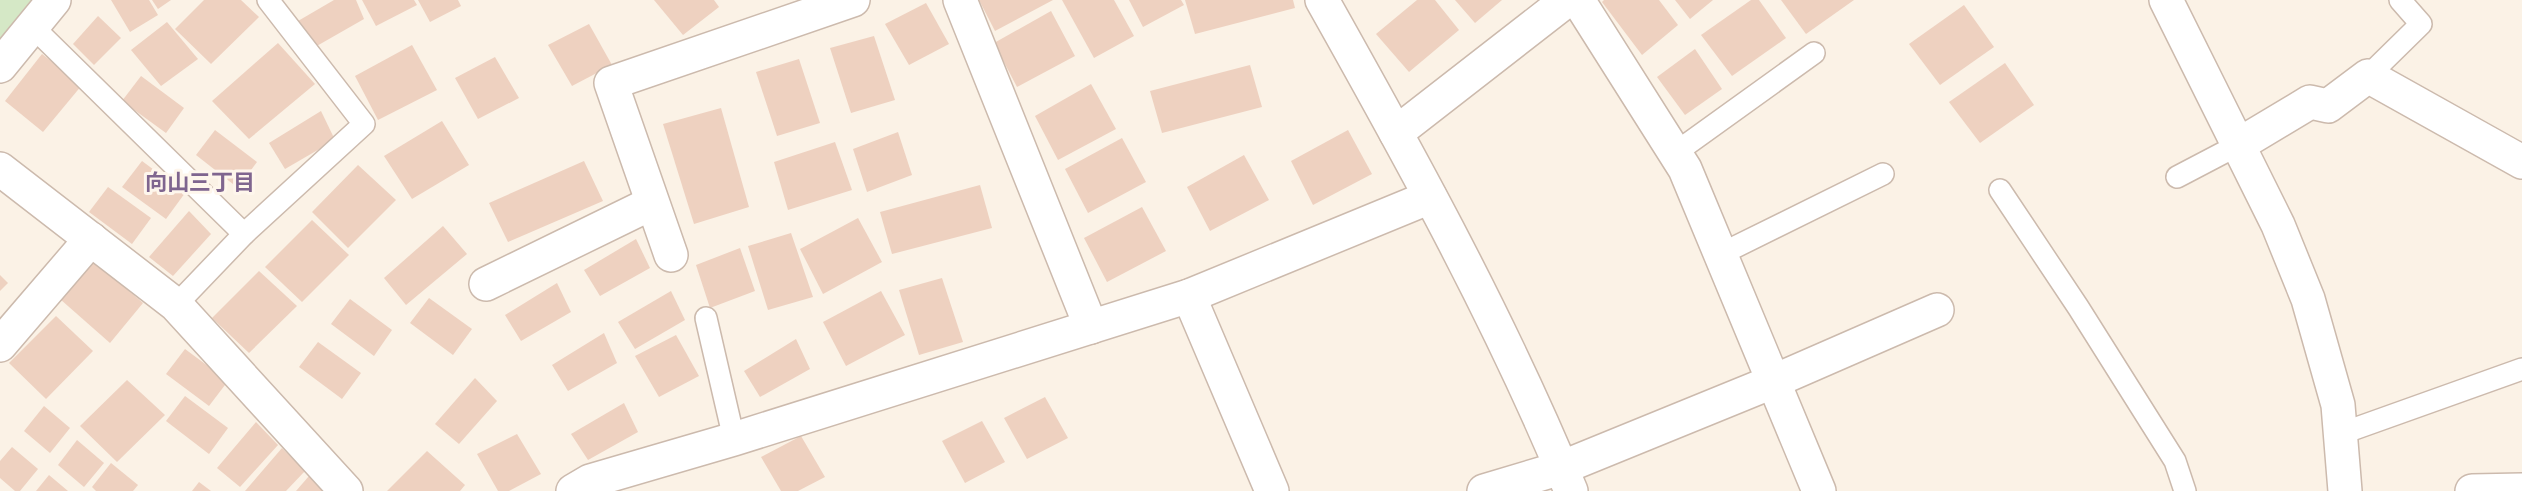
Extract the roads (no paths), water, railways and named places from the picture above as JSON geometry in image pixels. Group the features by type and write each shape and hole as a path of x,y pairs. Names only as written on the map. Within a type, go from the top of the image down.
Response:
{"street":[{"path":"0,66 54,0"},
{"path":"671,255 611,83 853,0"},
{"path":"960,0 1091,327"},
{"path":"1322,0 1501,330 1566,480"},
{"path":"1396,133 1567,0"},
{"path":"1578,0 1685,169 1819,491"},
{"path":"2166,0 2240,144 2278,225 2308,300 2338,405 2345,491"},
{"path":"2240,144 2310,102 2328,106 2368,76 2522,162"},
{"path":"0,169 176,305 346,491"},
{"path":"573,491 590,481 734,439 1189,296 1430,197"},
{"path":"486,284 652,203"},
{"path":"0,345 91,239"},
{"path":"1189,296 1272,491"},
{"path":"1484,491 1566,480 1772,382 1937,310"},
{"path":"2472,491 2522,490"}],"lane":[{"path":"176,305 244,234 364,124 268,0"},
{"path":"2368,76 2421,24 2400,0"},
{"path":"32,26 244,234"},
{"path":"1675,153 1814,53"},
{"path":"2177,177 2240,144"},
{"path":"1719,255 1883,174"},
{"path":"2000,190 2078,307 2175,461 2185,491"},
{"path":"706,318 734,439"},
{"path":"2340,434 2522,369"}],"district":[{"name":"向山三丁目","path":"200,182"}]}
